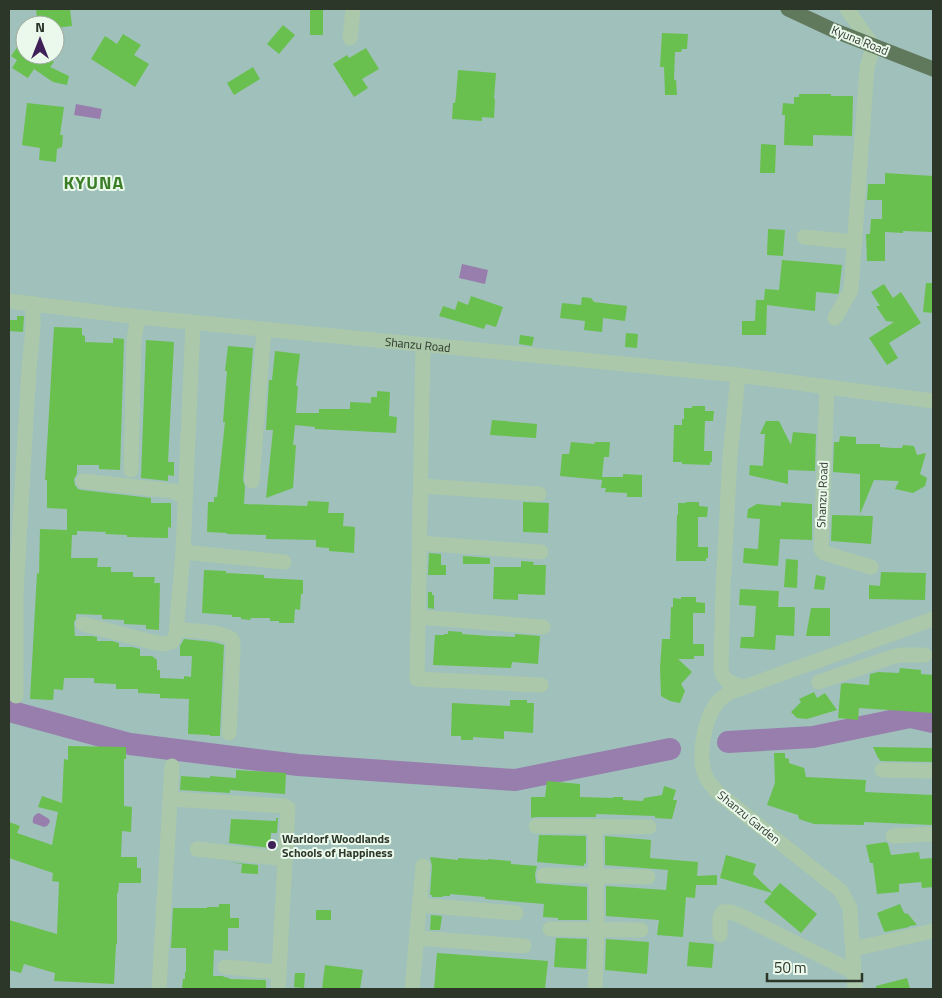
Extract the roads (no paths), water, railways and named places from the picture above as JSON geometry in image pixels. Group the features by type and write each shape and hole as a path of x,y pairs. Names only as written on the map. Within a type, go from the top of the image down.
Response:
{"main road":[{"name":"Kyuna Road","path":"788,9 833,30 933,69"}],"street":[{"path":"350,38 353,9"},
{"path":"835,318 851,290 867,68 873,46 847,9"},
{"path":"804,237 855,242"},
{"name":"Shanzu Road","path":"9,301 193,323 738,375 933,401"},
{"path":"16,696 16,593 34,304"},
{"path":"130,470 134,340 138,317"},
{"path":"83,624 163,644 172,642 177,629 183,552 193,323"},
{"path":"252,481 264,330"},
{"path":"423,345 417,679 541,685"},
{"path":"738,375 729,466 721,668 722,676 728,681 744,687"},
{"name":"Shanzu Road","path":"827,387 821,549 824,553 871,566"},
{"path":"82,481 173,491 185,500"},
{"path":"420,486 539,494"},
{"path":"419,543 541,552"},
{"path":"183,552 284,562"},
{"path":"418,616 543,627"},
{"name":"Shanzu Garden","path":"855,989 850,908 841,891 718,793 706,776 702,760 703,741 716,704 728,693 933,619"},
{"path":"177,629 212,633 231,639 233,658 229,733"},
{"path":"894,633 901,655"},
{"path":"819,682 901,655 925,655"},
{"path":"159,989 172,766"},
{"path":"882,770 933,771"},
{"path":"170,799 287,807 289,810 278,989"},
{"path":"536,826 649,827"},
{"path":"595,827 597,877 595,989"},
{"path":"893,836 933,834"},
{"path":"197,848 285,859"},
{"path":"412,989 423,866"},
{"path":"544,875 648,878"},
{"path":"420,905 516,913"},
{"path":"720,935 720,917 723,912 731,912 854,972"},
{"path":"550,929 641,930"},
{"path":"853,949 933,931"},
{"path":"417,938 524,946"},
{"path":"225,966 279,972"}],"waterway":[{"path":"9,711 130,744 298,765 515,780 670,749"},
{"path":"728,742 813,737 910,717 933,722"}],"place":[{"name":"Warldorf Woodlands Schools of Happiness","path":"272,845"}],"district":[{"name":"KYUNA","path":"94,182"}]}
